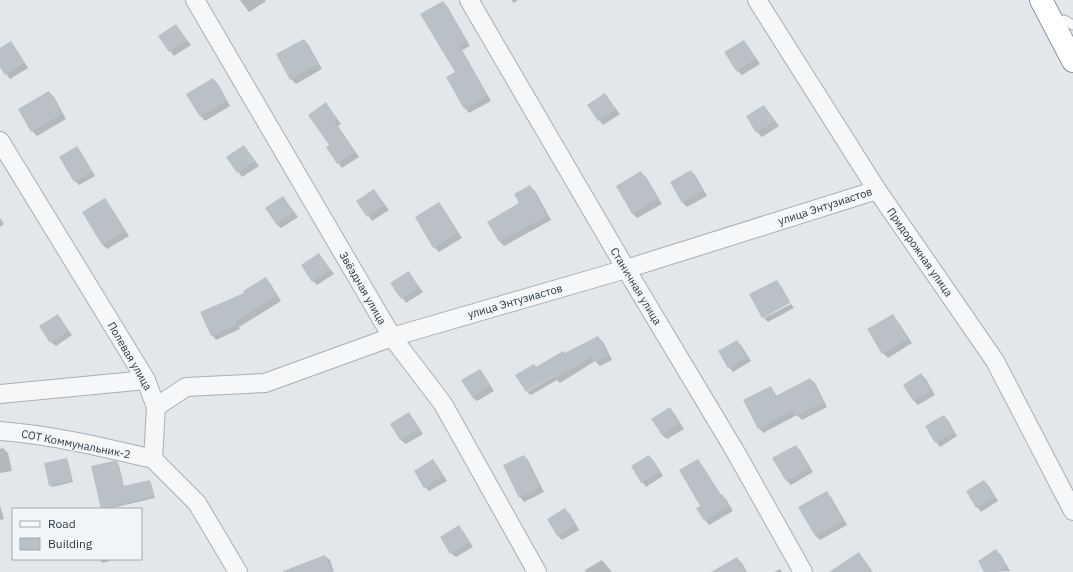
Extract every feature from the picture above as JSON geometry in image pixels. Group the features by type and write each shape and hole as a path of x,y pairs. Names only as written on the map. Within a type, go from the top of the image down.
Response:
{"highway":[{"path":"1041,0 1073,62"},
{"path":"1053,0 1070,28"}],"street":[{"name":"Звёздная улица","path":"195,0 392,337 443,404 536,572"},
{"name":"Станичная улица","path":"469,0 734,451 803,572"},
{"name":"Придорожная улица","path":"757,0 877,190 995,362 1073,511"},
{"name":"Полевая улица","path":"0,141 146,380 156,407 153,458"},
{"name":"улица Энтузиастов","path":"156,407 186,387 265,383 392,337 626,269 877,190"},
{"path":"0,394 146,380"},
{"name":"СОТ Коммунальник-2","path":"0,431 41,435 153,458"},
{"path":"153,458 197,503 238,572"}],"building":[{"path":"443,1 467,41 459,45 487,96 464,109 446,77 455,72 420,14"},
{"path":"176,24 187,41 169,52 158,36"},
{"path":"304,39 318,64 290,80 276,54"},
{"path":"744,40 756,59 736,71 724,52"},
{"path":"11,41 24,63 5,75 0,67 0,48"},
{"path":"213,78 227,101 200,117 186,94"},
{"path":"49,91 62,114 31,132 18,109"},
{"path":"605,93 616,110 598,121 587,105"},
{"path":"326,102 337,119 334,121 355,152 337,164 326,147 329,145 308,115"},
{"path":"764,105 775,121 756,133 746,116"},
{"path":"244,145 255,161 237,173 226,157"},
{"path":"77,146 92,171 74,182 59,157"},
{"path":"691,170 703,191 682,203 670,182"},
{"path":"641,171 658,199 632,214 616,186"},
{"path":"530,185 547,216 499,242 487,222 519,203 514,194"},
{"path":"374,189 385,205 367,217 356,201"},
{"path":"283,196 294,212 276,224 265,208"},
{"path":"105,198 125,231 102,245 82,212"},
{"path":"439,202 458,233 433,248 415,217"},
{"path":"319,253 330,270 312,282 301,265"},
{"path":"409,271 419,287 401,299 390,283"},
{"path":"266,277 277,296 235,322 236,325 211,336 200,312 244,293 243,291"},
{"path":"777,280 790,303 762,318 749,294"},
{"path":"58,314 69,331 50,343 39,326"},
{"path":"893,314 908,339 882,354 867,329"},
{"path":"598,336 608,356 595,362 592,357 554,379 553,376 526,392 515,375 534,364 536,367 563,351 565,353"},
{"path":"737,340 747,357 728,368 718,351"},
{"path":"480,369 490,386 472,397 461,380"},
{"path":"921,373 932,390 913,401 903,385"},
{"path":"810,378 823,402 796,416 794,410 758,429 743,400 771,386 776,396"},
{"path":"670,407 680,424 662,435 651,419"},
{"path":"409,412 419,429 400,440 390,424"},
{"path":"944,415 954,432 935,443 925,426"},
{"path":"796,445 809,468 786,481 772,458"},
{"path":"524,455 540,487 519,498 503,465"},
{"path":"649,455 660,471 641,483 631,466"},
{"path":"67,458 72,480 49,486 44,463"},
{"path":"433,459 443,476 424,488 414,471"},
{"path":"698,459 720,495 722,494 729,506 704,521 696,508 700,506 679,470"},
{"path":"117,461 123,486 150,480 154,496 101,508 91,466"},
{"path":"984,480 995,497 976,508 966,491"},
{"path":"827,491 843,521 815,536 798,507"},
{"path":"565,508 575,525 557,536 547,519"},
{"path":"459,525 469,542 450,554 440,537"},
{"path":"996,549 1007,566 997,572 984,572 978,561"},
{"path":"859,552 872,572 829,572"},
{"path":"325,555 332,572 283,572 283,571"},
{"path":"737,557 746,572 711,572"}]}
